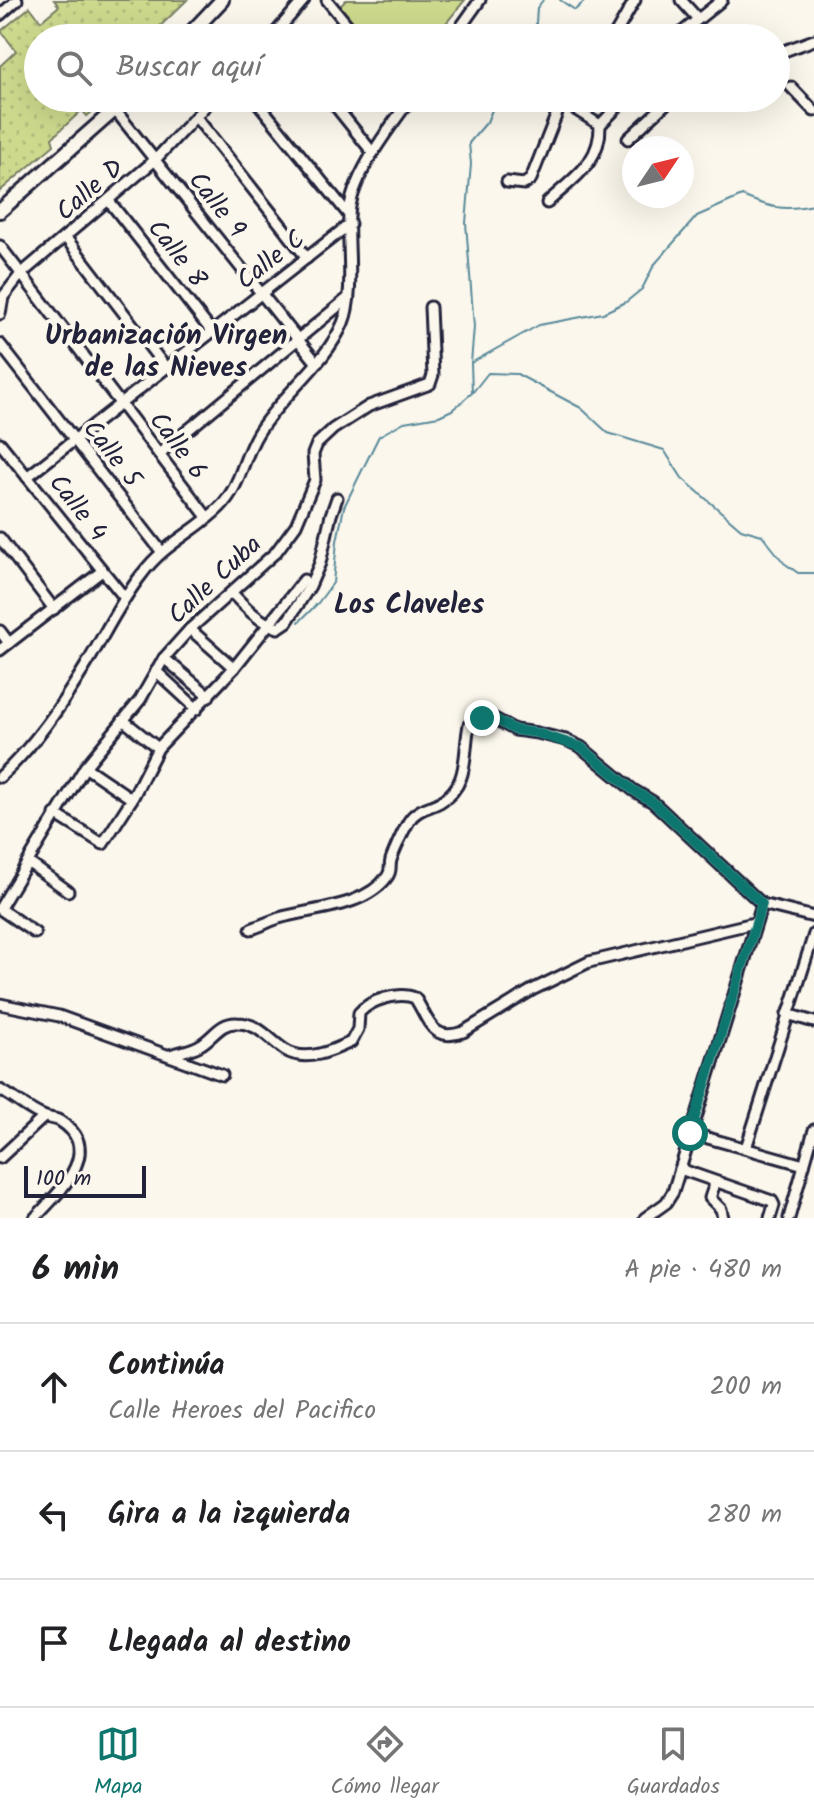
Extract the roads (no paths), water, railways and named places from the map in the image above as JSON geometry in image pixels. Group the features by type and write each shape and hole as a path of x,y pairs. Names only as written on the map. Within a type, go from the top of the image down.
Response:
{"street":[{"path":"0,15 17,0"},
{"path":"199,24 222,0"},
{"path":"285,24 304,0"},
{"path":"463,24 480,0"},
{"path":"621,24 635,0"},
{"path":"681,0 698,19"},
{"path":"692,24 722,0"},
{"path":"331,1 348,24"},
{"path":"790,49 814,40"},
{"path":"791,87 814,111"},
{"path":"0,211 113,112"},
{"name":"Calle 9","path":"117,112 316,362"},
{"name":"Calle D","path":"0,314 3,297 21,274 155,160 200,112"},
{"path":"265,112 350,220"},
{"path":"340,112 373,153"},
{"path":"0,777 48,722 86,667 124,597 161,551 220,507 242,474 258,433 342,325 348,307 350,220 356,186 400,112"},
{"path":"507,182 524,184 531,179 557,112"},
{"path":"581,112 600,125"},
{"path":"547,203 593,159 600,141 600,125 613,112"},
{"path":"631,136 657,112"},
{"path":"196,117 307,258"},
{"name":"Calle 8","path":"109,201 212,332"},
{"name":"Calle C","path":"27,477 307,258 350,220"},
{"path":"66,238 166,368"},
{"name":"Calle 6","path":"0,246 207,517"},
{"path":"159,454 348,298"},
{"name":"Calle Cuba","path":"0,908 85,767 140,700 164,658 190,629 276,552 303,513 315,480 313,454 317,444 333,429 369,406 430,384 433,375 430,307"},
{"name":"Calle 5","path":"0,344 161,551"},
{"name":"Calle 4","path":"0,443 124,597"},
{"path":"232,593 269,625 278,628 287,622 310,586 320,563 337,498"},
{"path":"0,538 54,609"},
{"path":"0,650 102,571"},
{"path":"55,814 103,844 132,799 158,748 234,668 304,580"},
{"path":"190,629 234,668"},
{"path":"0,631 9,643"},
{"path":"164,658 209,696"},
{"path":"156,671 197,709"},
{"path":"251,929 365,895 385,881 409,820 419,810 450,796 458,783 465,769 469,725 482,718 495,719 515,730 537,733 581,747 633,790 653,802 762,904 814,917"},
{"path":"123,720 158,748"},
{"path":"85,767 132,799"},
{"path":"29,863 68,891"},
{"path":"645,1218 666,1203 673,1192 762,904"},
{"path":"0,908 35,933"},
{"path":"170,1055 200,1045 218,1029 234,1022 252,1025 285,1050 301,1057 310,1056 351,1042 358,1029 359,1013 373,1001 405,995 415,998 434,1028 444,1035 454,1036 532,990 589,962 754,923"},
{"path":"746,1148 814,934"},
{"path":"0,1004 59,1016 222,1075"},
{"path":"787,1014 814,1022"},
{"path":"0,1090 44,1117 58,1119 68,1127 80,1149 80,1162 51,1202 35,1218"},
{"path":"0,1158 44,1117"},
{"path":"789,1218 814,1130"},
{"path":"690,1133 804,1165"},
{"path":"679,1171 713,1187 772,1201 774,1205 770,1218"},
{"path":"713,1187 710,1198 721,1209 723,1218"}],"waterway":[{"path":"536,24 537,8 543,0"},
{"path":"560,0 575,10 586,0"},
{"path":"299,622 333,583 344,507 379,436 404,422 439,416 452,410 472,393 474,327 466,223 471,164 469,143 487,122 491,112"},
{"path":"471,363 539,325 603,313 626,302 642,289 654,265 697,216 742,196 777,207 814,205"},
{"path":"473,392 488,373 517,374 581,408 608,433 664,450 682,478 741,529 762,535 784,563 798,573 814,573"}],"district":[{"name":"Urbanización Virgen de las Nieves","path":"166,350"},
{"name":"Los Claveles","path":"409,603"}]}
